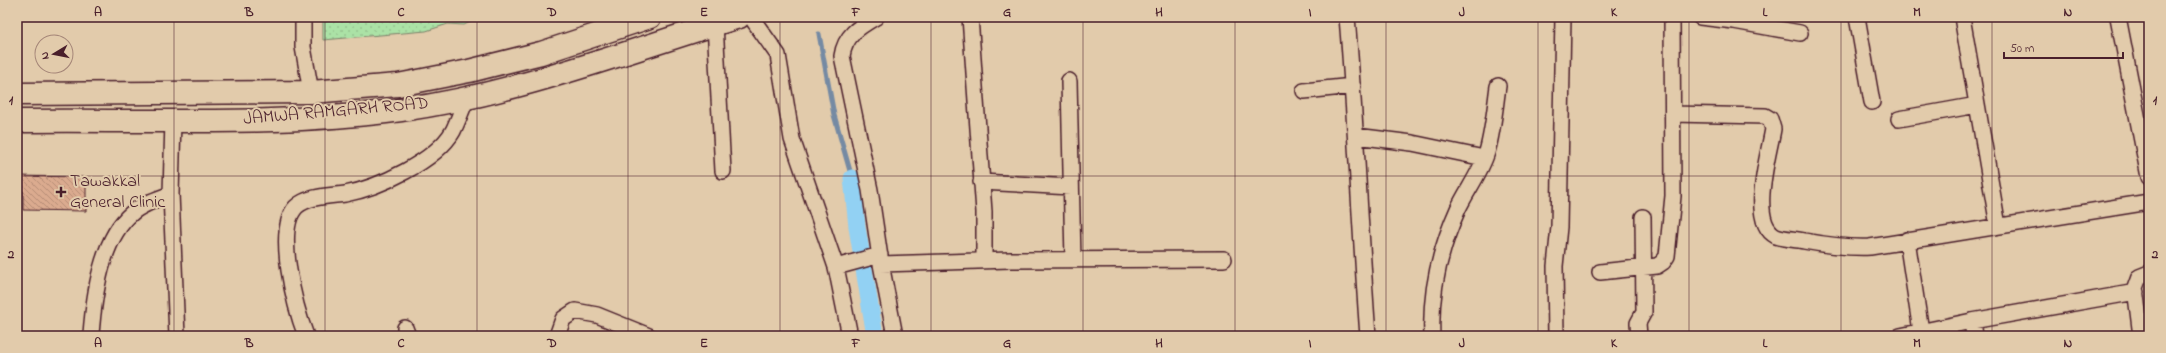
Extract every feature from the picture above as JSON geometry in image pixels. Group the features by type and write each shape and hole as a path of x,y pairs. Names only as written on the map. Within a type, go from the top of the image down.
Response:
{"highway":[{"name":"JAMWA RAMGARH ROAD","path":"22,94 319,91 398,85 469,71 541,52 650,17"},
{"name":"JAMWA RAMGARH ROAD","path":"22,121 173,120 245,122 401,110 467,98 530,83 739,17"},
{"path":"319,91 330,116"},
{"path":"22,94 22,121"}],"street":[{"path":"303,17 303,47 319,91"},
{"path":"751,17 778,55 792,139 843,265 850,336"},
{"path":"876,17 859,27 848,38 844,45 842,56 870,190 878,259 895,336"},
{"path":"970,17 981,182 984,261"},
{"path":"1347,17 1356,136 1361,256 1368,336"},
{"path":"1557,336 1556,266 1559,227 1563,17"},
{"path":"1600,272 1657,266 1664,262 1669,247 1673,196 1672,17"},
{"path":"1700,17 1734,21 1800,33"},
{"path":"1857,17 1872,102"},
{"path":"1962,17 1998,226"},
{"path":"2118,17 2149,177"},
{"path":"715,24 723,171"},
{"path":"1069,81 1073,260"},
{"path":"1304,91 1353,86"},
{"path":"1432,336 1434,283 1439,260 1458,209 1484,158 1492,130 1498,86"},
{"path":"306,336 299,317 290,277 286,244 289,218 296,207 306,200 349,193 381,182 408,169 433,153 452,132 467,98"},
{"path":"1899,119 1977,105"},
{"path":"1673,114 1765,116 1770,119 1773,129 1762,195 1761,211 1763,222 1768,229 1777,236 1846,248 1870,247 2149,202"},
{"path":"173,120 171,194 177,336"},
{"path":"1356,136 1412,143 1484,158"},
{"path":"981,182 1072,187"},
{"path":"92,334 93,311 104,258 119,227 132,212 171,194"},
{"path":"1639,336 1638,323 1644,312 1645,268 1643,217"},
{"path":"1907,240 1921,332"},
{"path":"843,265 878,259 984,261 1224,259"},
{"path":"2141,336 2135,288 2139,277 2149,273"},
{"path":"1900,336 1972,321 2136,292"},
{"path":"557,336 563,319 575,311 597,315 649,336"},
{"path":"1972,321 1974,336"}],"green space":[{"path":"323,17 481,17 464,25 448,24 426,31 323,40"}],"building":[{"path":"17,176 86,177 86,211 23,210 23,191 17,191"}],"waterway":[{"path":"819,34 834,115 852,178"},
{"path":"852,178 857,227 875,336"}],"place":[{"name":"Tawakkal General Clinic","path":"61,192"}]}
